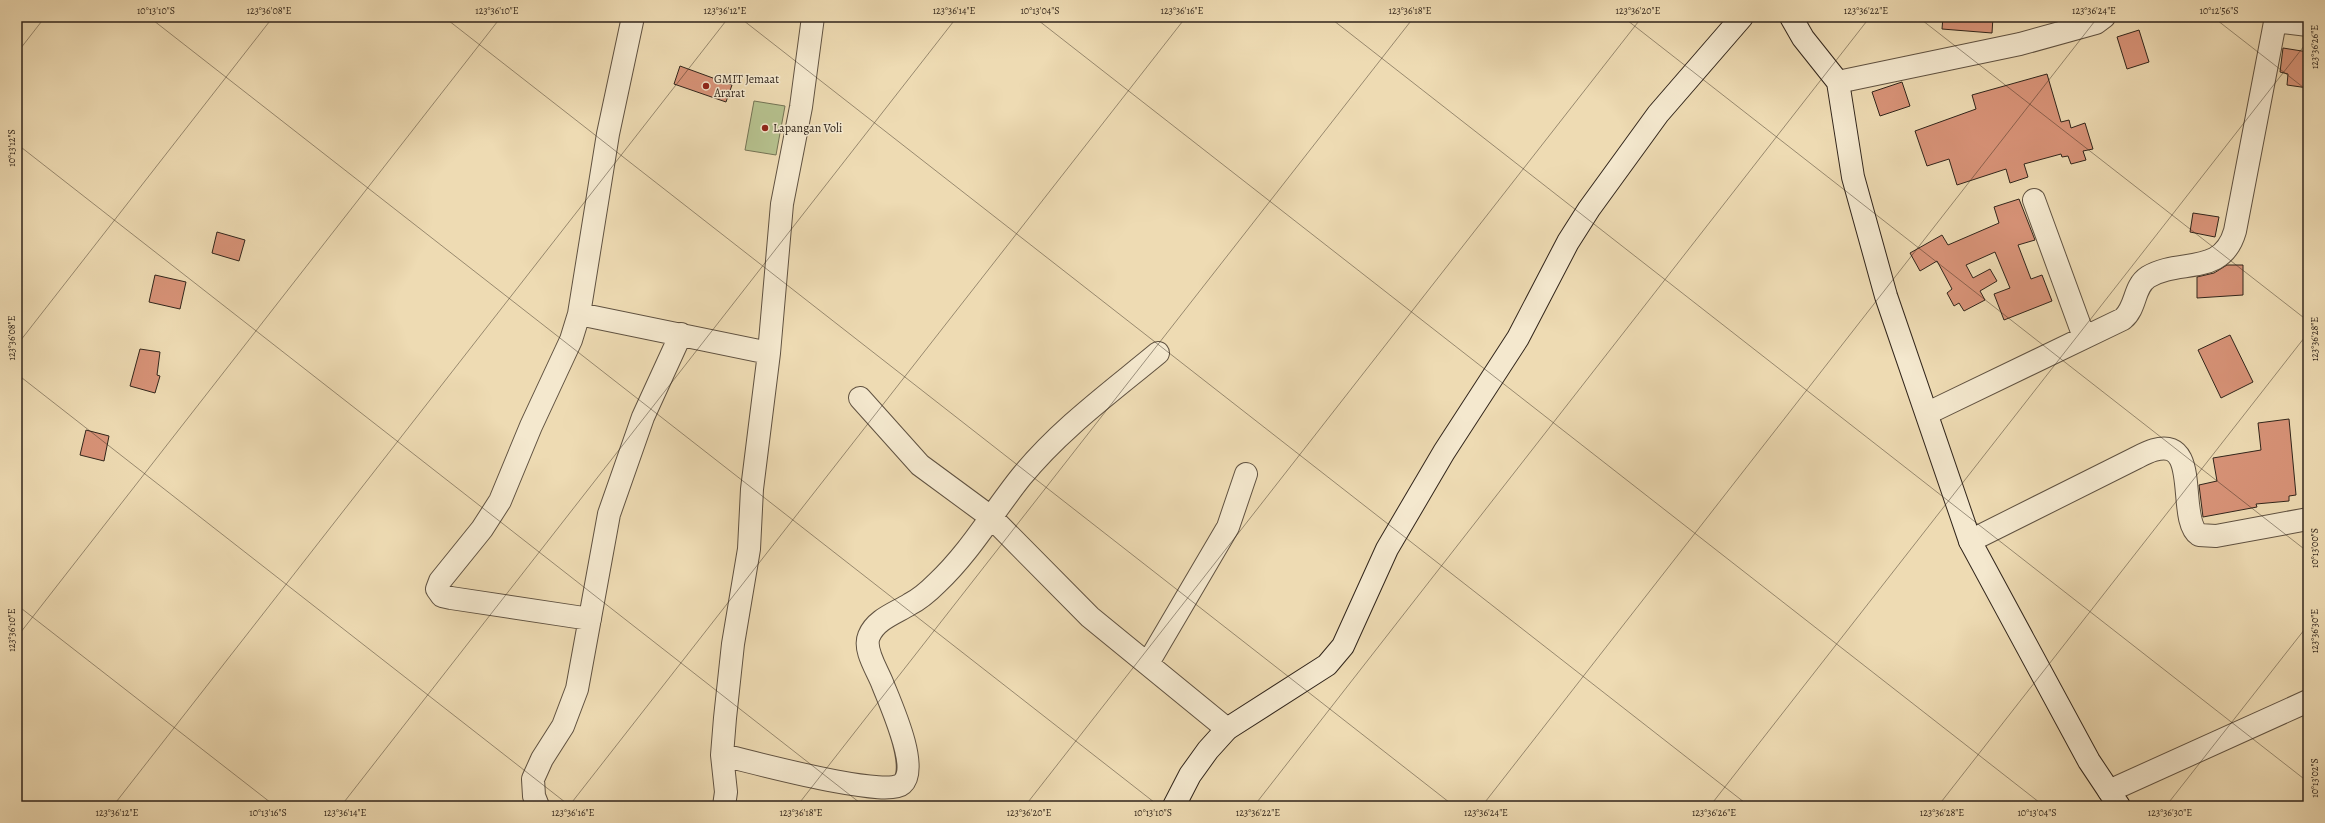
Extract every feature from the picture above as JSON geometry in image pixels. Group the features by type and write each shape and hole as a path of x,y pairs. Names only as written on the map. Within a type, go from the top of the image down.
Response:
{"street":[{"path":"590,619 451,598 442,596 437,589 440,581 482,529 500,501 531,426 568,347 579,314 608,134 633,17"},
{"path":"724,806 726,792 722,755 733,644 749,549 752,489 768,353 782,204 801,107 813,17"},
{"path":"1174,806 1190,775 1228,728 1327,665 1343,646 1387,549 1444,452 1518,338 1572,235 1658,114 1742,17"},
{"path":"1791,17 1803,38 1838,82 1853,177 1886,296 1928,413 1970,542 2089,761 2114,798 2308,701"},
{"path":"1838,82 2020,44 2096,23 2104,17"},
{"path":"1928,413 2127,315 2133,306 2140,285 2150,276 2210,261 2224,253 2231,245 2275,19 2308,25"},
{"path":"2034,200 2084,337"},
{"path":"579,314 768,353"},
{"path":"538,806 534,796 533,779 542,760 563,726 577,689 609,514 621,476 643,417 681,334"},
{"path":"722,755 843,783 893,789 903,784 908,774 909,758 884,685 868,648 869,636 876,624 912,604 942,578 992,518 1020,478 1042,453 1071,425 1158,353"},
{"path":"860,398 920,465 992,518 1090,617 1228,728"},
{"path":"1970,542 2134,459 2154,450 2164,449 2175,454 2183,464 2191,524 2199,535 2216,536 2308,519"},
{"path":"1148,663 1228,527 1246,474"}],"green space":[{"name":"Lapangan Voli","path":"754,101 785,106 776,155 745,150"}],"building":[{"path":"1943,17 1993,17 1992,33 1942,29"},
{"path":"2139,30 2149,62 2127,69 2117,37"},
{"path":"2283,48 2308,52 2308,88 2287,85 2288,74 2280,72"},
{"path":"680,66 732,85 726,102 674,84"},
{"path":"2047,74 2061,122 2069,120 2071,128 2085,123 2093,149 2083,151 2086,160 2071,164 2068,156 2062,157 2061,154 2024,164 2028,177 2010,183 2006,169 1957,185 1949,159 1927,166 1915,131 1976,109 1972,95"},
{"path":"1902,82 1910,106 1880,116 1872,92"},
{"path":"2019,199 2035,240 2018,245 2031,279 2042,275 2052,301 2004,320 1994,294 2010,288 1995,252 1966,265 1973,278 1990,269 1997,281 1980,291 1985,300 1964,311 1959,303 1954,306 1947,293 1952,289 1937,261 1920,271 1910,253 1942,235 1948,245 1999,223 1994,207"},
{"path":"2193,213 2219,217 2215,237 2190,232"},
{"path":"217,232 245,240 239,261 212,253"},
{"path":"2227,265 2243,265 2243,295 2197,298 2197,277 2214,273"},
{"path":"155,275 186,282 180,309 149,302"},
{"path":"2230,335 2253,382 2221,398 2198,350"},
{"path":"140,349 160,352 157,375 160,376 155,393 130,386"},
{"path":"2289,419 2296,495 2289,496 2289,501 2256,504 2257,507 2203,517 2199,485 2217,481 2213,458 2261,450 2258,423"},
{"path":"86,430 109,436 104,461 80,455"}],"place":[{"name":"GMIT Jemaat Ararat","path":"706,86"},
{"name":"Lapangan Voli","path":"765,128"}]}
